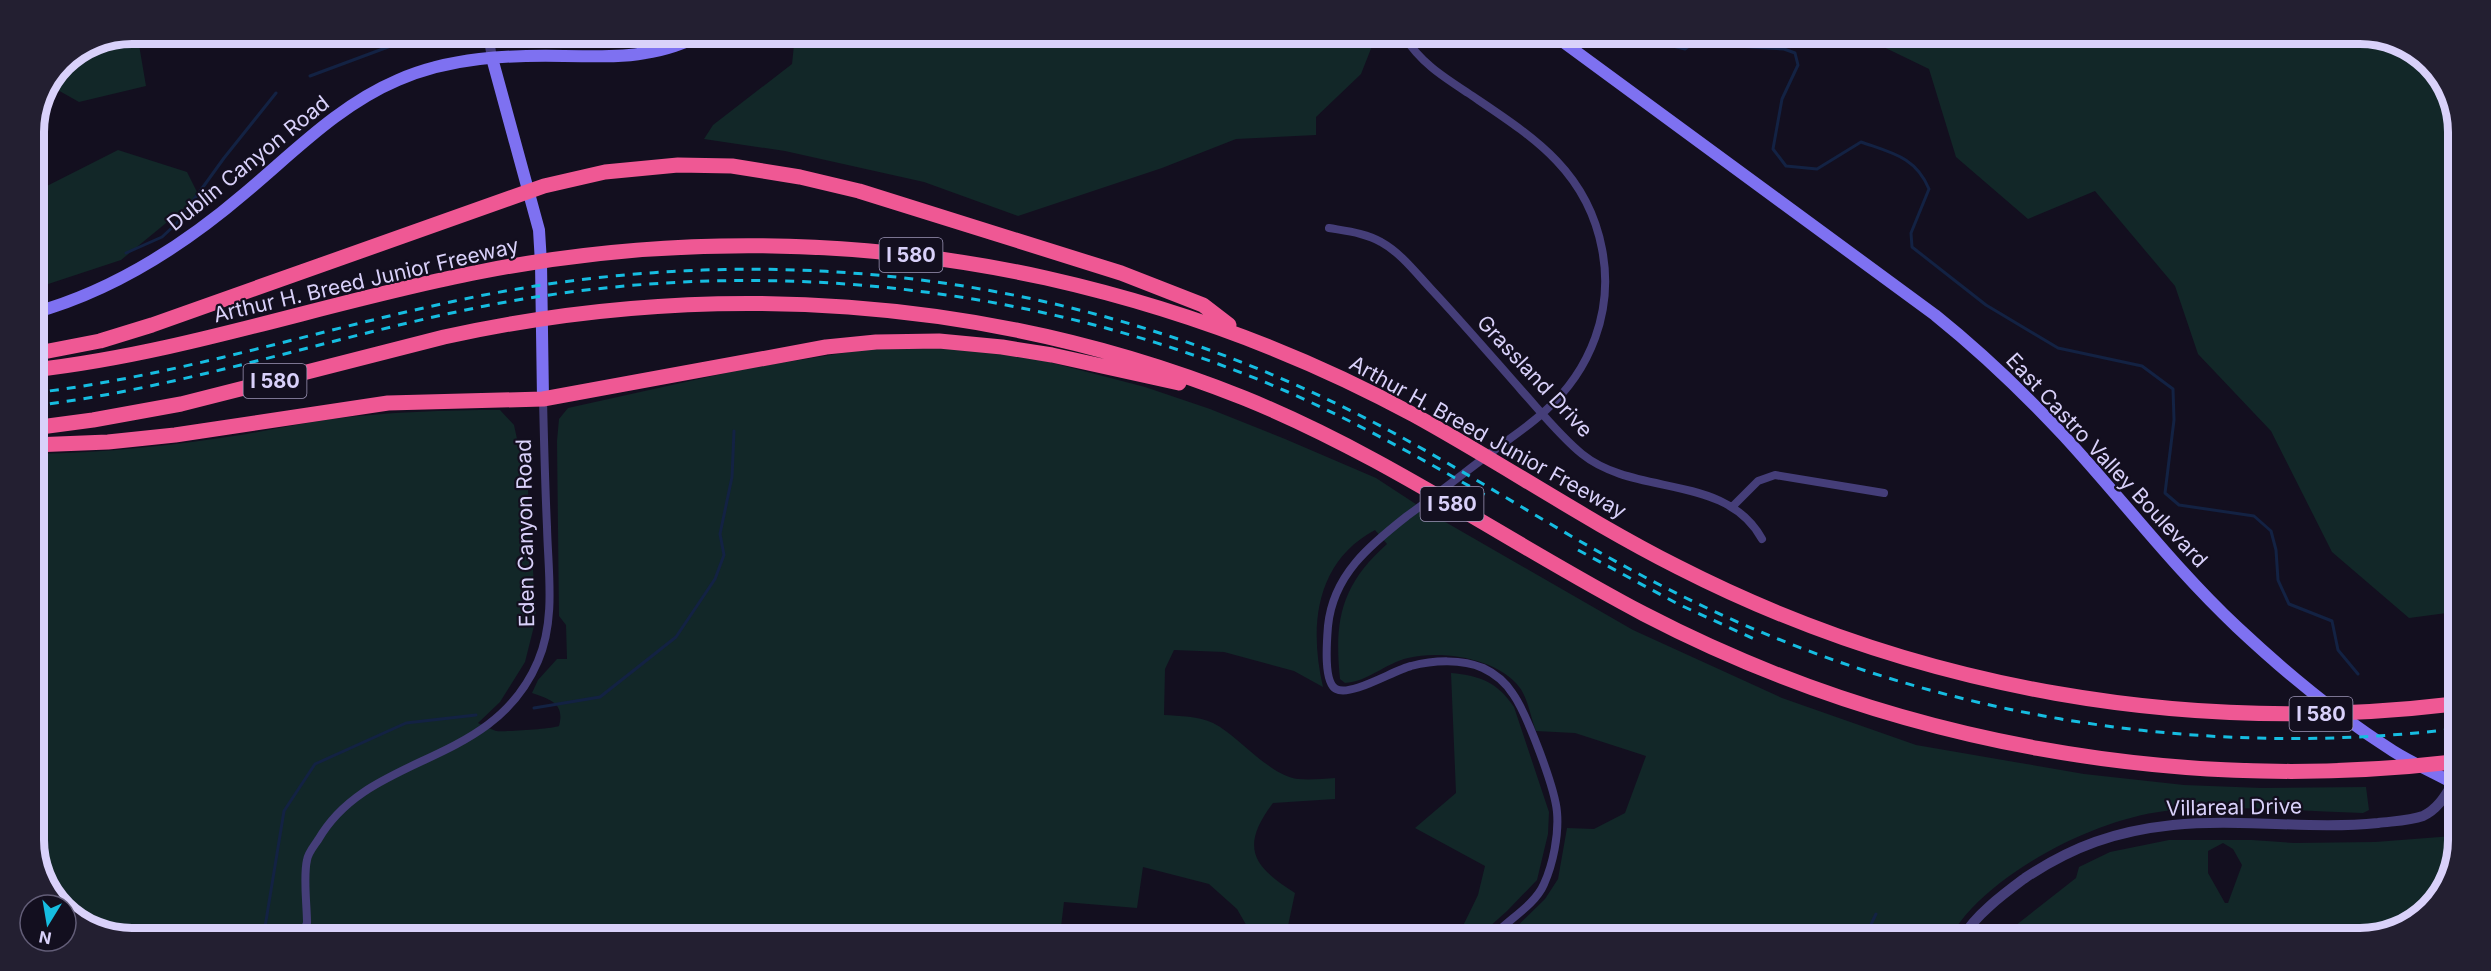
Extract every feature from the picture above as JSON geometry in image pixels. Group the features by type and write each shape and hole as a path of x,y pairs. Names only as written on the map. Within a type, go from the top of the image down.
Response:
{"highway":[{"path":"43,352 87,344 146,328 529,190 585,176 658,166 724,165 790,175 860,191 1120,273 1203,305 1241,335"},
{"name":"Arthur H. Breed Junior Freeway","path":"43,369 165,349 416,286 510,266 572,257 644,249 740,246 837,249 911,255 986,266 1072,284 1165,309 1241,335 1327,372 1394,405 1655,555 1733,594 1794,620 1898,656 2003,684 2091,700 2187,711 2314,714 2390,711 2448,705"},
{"name":"I 580","path":"43,427 181,404 423,343 514,323 633,307 743,303 825,305 912,313 996,326 1077,344 1138,361 1239,396 1372,458 1667,626 1754,665 1824,692 1924,723 2007,743 2070,754 2196,769 2316,771 2376,769 2448,762"},
{"path":"43,444 166,436 388,404 543,399 826,347 908,341 972,343 1026,350 1239,396"}],"main road":[{"path":"492,58 634,55 679,44"},
{"name":"East Castro Valley Boulevard","path":"1567,44 1935,315 1969,343 2054,425 2153,539 2237,627 2303,685 2363,730 2394,752 2448,780"},
{"name":"Eden Canyon Road","path":"492,58 539,230 543,399"},
{"name":"Dublin Canyon Road","path":"43,310 135,272 172,250 208,224 333,117 358,100 417,72 454,63 492,58"}],"street":[{"path":"490,44 492,58"},
{"path":"1409,44 1416,55 1432,69 1529,135 1553,155 1583,194 1593,216 1605,264 1603,311 1597,335 1577,375 1542,414 1380,537 1352,566 1333,603 1327,637 1328,675 1332,686 1343,691 1358,688 1412,665 1462,662 1483,668 1503,681 1518,702 1550,784 1557,811 1557,829 1546,881 1536,897 1502,928"},
{"name":"Grassland Drive","path":"1329,228 1365,235 1382,242 1396,253 1437,294 1542,414 1582,453 1611,472 1636,480 1694,491 1732,507 1750,520 1762,538"},
{"name":"Eden Canyon Road","path":"305,928 307,923 307,859 328,823 351,800 379,783 463,742 496,720 520,693 538,660 546,636 549,594 543,399"},
{"path":"1732,507 1758,481 1775,475 1884,493"},
{"name":"Villareal Drive","path":"1972,928 2004,894 2050,861 2107,836 2173,825 2208,823 2324,826 2409,819 2434,809 2448,790"}],"green space":[{"path":"139,44 146,86 79,102 56,89 69,69 83,58 115,45"},
{"path":"794,44 1373,44 1361,74 1316,117 1316,135 1236,139 1162,168 1018,216 924,182 785,151 704,139 713,125 792,64"},
{"path":"1877,44 2359,44 2388,48 2417,65 2436,88 2443,103 2447,126 2448,613 2409,618 2332,552 2271,431 2198,354 2175,286 2095,191 2028,219 1956,157 1929,69"},
{"path":"118,150 187,172 199,196 121,260 43,286 43,188"},
{"path":"959,348 990,350 1049,362 1145,387 1210,409 1376,478 1428,512 1633,630 1782,698 1916,745 2084,774 2184,785 2262,788 2366,787 2369,810 2363,813 2239,808 2190,809 2165,811 2114,823 2061,845 2012,874 1972,908 1956,928 1515,928 1545,899 1558,879 1567,828 1594,829 1625,813 1646,756 1575,733 1536,731 1520,688 1498,670 1469,659 1437,655 1408,658 1353,682 1345,683 1340,679 1338,639 1344,605 1359,574 1387,544 1375,530 1355,543 1340,560 1328,578 1321,598 1317,619 1317,642 1323,687 1294,671 1224,652 1174,650 1165,669 1164,715 1195,718 1213,723 1265,763 1287,776 1298,779 1335,778 1335,799 1273,803 1256,832 1255,854 1260,864 1269,874 1295,893 1288,928 1248,928 1237,909 1209,884 1143,867 1137,908 1064,902 1061,928 132,928 103,923 83,913 78,909 78,893 62,893 50,873 44,845 43,454 167,445 353,417 458,410 500,410 514,425 528,490 536,618 525,662 500,702 478,723 496,731 547,728 559,726 558,707 550,700 532,693 538,680 557,659 567,659 566,625 559,616 557,441 559,419 568,408 744,369 868,349"},
{"path":"1451,673 1480,678 1495,686 1508,698 1514,707 1549,812 1548,834 1537,880 1488,928 1462,928 1478,895 1485,866 1415,828 1456,793"},
{"path":"2448,836 2443,868 2436,883 2422,902 2403,916 2376,926 2359,928 2012,928 2076,878 2079,867 2110,852 2169,840 2252,840 2294,843 2375,842","holes":["2223,843 2233,849 2242,865 2228,903 2225,903 2208,873 2208,851"]}],"waterway":[{"path":"310,76 396,44"},
{"path":"1668,44 1685,49 1692,44"},
{"path":"1716,44 1784,49 1795,53 1798,65 1782,99 1773,149 1786,166 1817,169 1861,142 1902,158 1924,178 1929,189 1911,233 1912,247 1986,305 2058,348 2142,366 2173,389 2174,420 2165,493 2179,505 2254,516 2271,531 2276,550 2278,580 2289,604 2332,621 2338,650 2358,674"},
{"path":"126,253 162,237 177,223 224,158 276,93"},
{"path":"534,708 600,697 676,637 715,579 724,555 720,534 732,477 734,431"},
{"path":"265,928 284,811 315,764 406,723 476,715"},
{"path":"1869,928 1876,914"}],"railway":[{"path":"43,391 140,376 455,301 528,287 602,277 676,271 750,269 825,271 899,277 1046,302 1135,325 1223,355 1308,390 1390,431 1666,588 1759,631 1854,667 1951,696 2050,717 2150,731 2251,738 2352,737 2448,729"},
{"path":"43,404 147,387 485,306 586,290 689,282 791,281 894,288 995,303 1095,325 1193,355 1288,392 1340,416 1490,498"},
{"path":"1578,550 1678,604 1754,639"}]}
